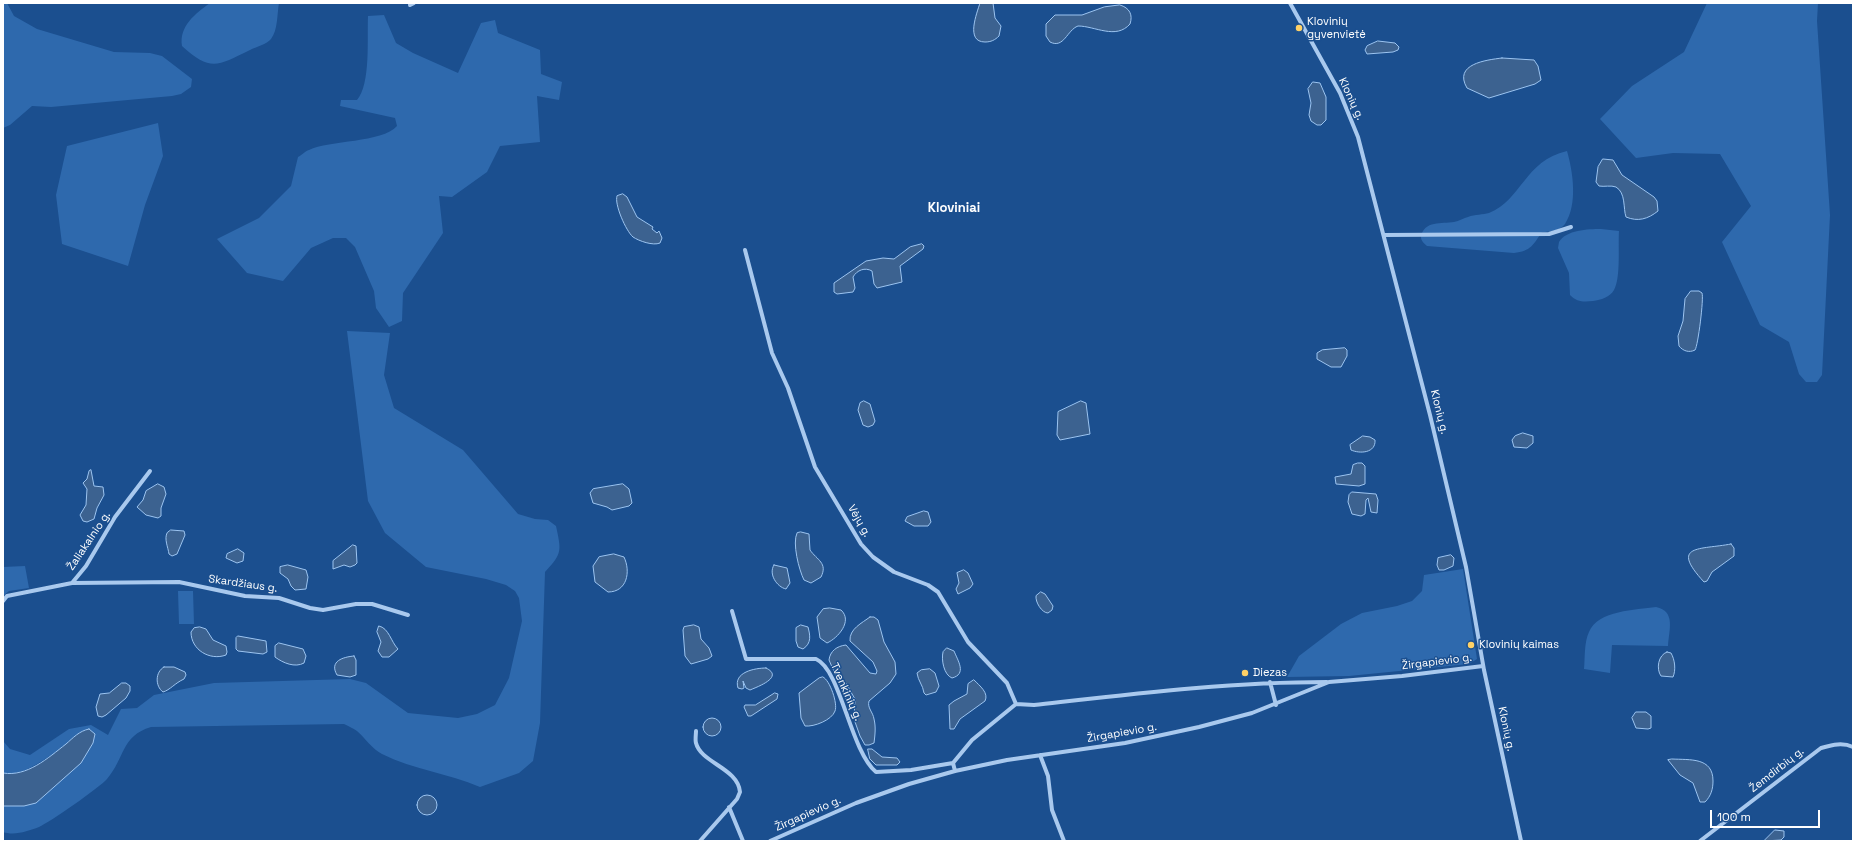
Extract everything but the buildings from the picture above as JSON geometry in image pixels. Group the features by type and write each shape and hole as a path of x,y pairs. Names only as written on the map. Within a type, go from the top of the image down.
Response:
{"street":[{"name":"Klonių g.","path":"1290,3 1340,93 1358,137 1430,415 1466,567 1483,666 1521,841"},
{"path":"1384,235 1549,234 1570,227"},
{"name":"Vėjų g.","path":"745,250 772,353 788,388 815,467 861,544 874,557 894,572 928,585 938,592 968,642 1006,683 1016,704"},
{"name":"Žaliakalnio g.","path":"3,600 7,596 72,583 86,566 115,518 150,471"},
{"name":"Skardžiaus g.","path":"72,583 179,582 246,596 279,598 310,608 323,610 356,604 372,604 408,615"},
{"name":"Tvenkinių g.","path":"732,611 746,659 816,659 822,662 828,671 840,697 859,748 869,766 876,772 911,770 953,763"},
{"name":"Žirgapievio g.","path":"770,841 856,803 909,784 955,771 1040,755 1125,743 1158,736 1252,713 1329,682 1402,676 1483,666"},
{"path":"1270,682 1276,704"},
{"path":"955,771 953,763 972,740 1016,704 1034,705 1146,691 1270,682 1329,682"},
{"path":"696,731 696,744 702,753 721,766 736,781 740,792 736,799 700,841"},
{"name":"Žemdirbių g.","path":"1700,841 1821,748 1834,744 1846,744 1853,746"},
{"path":"1040,755 1048,776 1052,810 1064,841"},
{"path":"729,807 743,841"}],"shaded area":[{"path":"3,3 7,3 14,16 37,29 114,52 150,53 162,56 192,79 191,87 181,94 172,96 51,107 32,106 10,125 3,128"},
{"path":"210,3 279,3 276,27 271,39 264,44 222,63 214,64 200,60 182,46 183,32 189,21"},
{"path":"980,3 993,3 995,18 1001,26 999,36 991,41 979,41 975,37 974,26"},
{"path":"1707,3 1818,3 1817,21 1830,215 1822,375 1817,382 1806,382 1799,374 1789,342 1760,325 1722,242 1751,206 1720,154 1673,153 1636,158 1600,119 1632,86 1684,52"},
{"path":"1120,5 1126,8 1131,15 1130,24 1124,29 1112,32 1078,26 1059,43 1050,42 1046,36 1046,24 1055,15 1082,15 1104,7"},
{"path":"384,15 396,43 413,53 458,73 481,23 495,20 498,33 540,50 541,74 562,82 559,100 537,96 540,142 500,146 487,172 452,197 439,196 443,233 403,293 402,321 389,327 376,308 374,291 355,247 346,238 333,238 311,248 283,281 247,273 217,239 259,218 291,186 298,157 306,151 329,144 380,136 390,132 397,126 395,118 340,106 341,100 357,100 361,93 366,72 368,16"},
{"path":"1378,41 1395,43 1399,47 1398,50 1393,52 1367,54 1365,50 1367,46"},
{"path":"1502,58 1534,60 1538,66 1541,80 1535,84 1489,98 1467,88 1464,80 1464,73 1468,68 1480,62"},
{"path":"1313,82 1320,83 1326,97 1326,120 1321,125 1317,125 1311,121 1309,115 1311,103 1308,89"},
{"path":"158,123 163,156 145,205 128,266 62,244 56,195 67,146"},
{"path":"1567,151 1571,168 1573,188 1572,207 1569,216 1561,228 1542,232 1534,244 1528,249 1514,253 1427,246 1422,241 1421,237 1423,232 1430,225 1454,222 1471,216 1487,214 1500,207 1541,163 1553,156"},
{"path":"1603,159 1613,160 1622,175 1654,197 1657,201 1658,211 1643,219 1630,219 1626,217 1623,197 1619,190 1614,186 1599,186 1596,182 1598,167"},
{"path":"623,194 627,197 637,217 653,227 652,229 657,233 659,231 662,238 660,243 646,243 636,239 630,234 621,217 617,205 617,196"},
{"path":"1601,229 1619,231 1618,278 1616,285 1610,295 1605,298 1593,301 1578,300 1570,295 1569,273 1558,248 1559,242 1567,235 1578,231"},
{"path":"922,244 924,246 923,249 900,266 902,282 877,288 874,284 872,271 864,269 853,277 855,288 853,292 837,294 834,292 834,283 866,261 883,258 894,259 910,247"},
{"path":"1691,291 1699,291 1702,293 1702,303 1696,347 1693,351 1688,351 1679,346 1678,336 1683,321 1685,299"},
{"path":"347,331 390,333 384,375 394,408 463,450 518,514 535,519 548,520 556,526 559,551 555,560 545,572 540,723 533,761 519,773 480,787 456,778 406,764 382,754 378,752 357,731 344,724 151,727 134,736 124,748 113,771 95,790 39,827 17,833 3,832 3,806 24,806 53,754 23,771 17,773 3,773 3,741 10,749 30,755 69,729 91,725 108,735 121,709 137,708 154,695 214,683 350,679 366,683 408,713 458,718 477,714 495,705 509,678 522,621 519,598 515,591 506,585 486,579 426,567 385,533 368,501"},
{"path":"1345,348 1347,350 1347,356 1341,367 1331,367 1317,359 1317,353 1322,350"},
{"path":"864,401 870,404 875,421 873,425 868,427 863,425 858,410 860,403"},
{"path":"1081,401 1086,403 1090,434 1060,440 1057,435 1058,412"},
{"path":"1523,433 1533,436 1533,443 1527,448 1514,447 1512,440 1515,436"},
{"path":"1363,436 1370,437 1375,440 1373,448 1363,452 1351,450 1350,445"},
{"path":"1362,463 1365,466 1365,484 1359,486 1336,484 1335,477 1351,474 1353,465"},
{"path":"91,470 94,486 103,487 104,495 97,508 94,519 87,522 83,521 80,515 86,505 87,489 83,483 87,479 89,471"},
{"path":"158,484 164,487 166,494 161,508 161,516 158,518 146,515 137,507 143,500 146,491"},
{"path":"623,484 629,489 632,503 629,506 612,510 593,503 590,493 593,489"},
{"path":"1352,492 1376,494 1378,500 1377,513 1371,512 1368,498 1366,500 1365,514 1361,516 1352,514 1348,502 1349,495"},
{"path":"924,511 928,512 931,522 928,526 914,526 905,521 907,517"},
{"path":"171,530 184,531 185,535 177,554 172,556 169,554 166,543 167,533"},
{"path":"801,532 809,534 810,550 821,562 823,568 821,577 811,583 804,580 797,556 795,543 796,537 797,533"},
{"path":"1731,544 1734,548 1734,556 1712,572 1707,581 1704,582 1689,561 1689,555 1693,551 1700,549"},
{"path":"353,545 356,546 357,563 350,567 344,565 333,569 333,561"},
{"path":"238,549 244,553 243,561 237,563 226,558 227,554"},
{"path":"614,554 624,557 627,575 626,580 620,589 608,592 595,582 593,566 599,557"},
{"path":"1451,555 1454,558 1453,566 1444,570 1439,570 1437,565 1438,558"},
{"path":"288,565 306,570 308,577 306,589 295,590 291,586 288,579 280,573 280,567"},
{"path":"774,565 787,568 790,583 786,589 779,586 774,580 772,569"},
{"path":"25,566 29,588 9,591 3,596 3,567"},
{"path":"1463,569 1477,659 1469,664 1349,676 1287,677 1299,656 1341,624 1362,613 1397,606 1412,601 1422,591 1424,575"},
{"path":"964,570 968,573 973,584 970,588 958,594 956,589 959,583 957,573"},
{"path":"178,591 193,591 194,624 179,624"},
{"path":"1041,592 1045,594 1053,606 1052,610 1048,613 1039,607 1036,598 1036,596"},
{"path":"1656,607 1662,609 1669,617 1670,628 1668,646 1612,645 1610,673 1584,669 1586,640 1589,632 1600,619 1618,612"},
{"path":"830,608 841,610 844,614 845,624 843,629 836,637 827,643 820,638 817,617 823,609"},
{"path":"870,617 874,617 878,620 884,642 895,662 896,674 890,683 869,701 869,706 875,722 875,737 874,743 865,745 854,719 855,699 845,682 854,702 852,705 848,704 829,660 834,650 840,646 846,645 870,673 876,674 877,671 873,662 850,641 850,637 854,630"},
{"path":"694,625 699,627 701,639 709,648 712,656 708,659 691,664 685,656 683,630 684,627"},
{"path":"801,625 808,627 810,636 808,644 803,649 798,647 796,641 796,628"},
{"path":"379,626 388,632 398,649 389,657 382,657 378,651 381,642 377,632"},
{"path":"200,627 206,629 213,640 226,646 226,655 208,655 198,649 194,644 191,632 194,628"},
{"path":"238,636 266,641 267,652 263,654 238,651 236,649 236,638"},
{"path":"279,643 303,649 306,656 304,663 293,665 275,657 275,646"},
{"path":"947,648 954,651 960,667 959,674 952,678 945,671 943,663 942,655"},
{"path":"1667,652 1671,653 1674,662 1675,671 1673,677 1661,676 1659,673 1658,666 1660,659"},
{"path":"354,656 356,660 356,675 350,677 337,675 335,670 336,663 346,657"},
{"path":"164,667 174,667 185,672 186,675 184,679 163,692 157,683 157,679 159,672"},
{"path":"766,668 771,671 772,675 768,681 750,690 746,688 743,681 744,688 738,688 737,683 739,678 746,672"},
{"path":"930,669 935,673 939,686 936,692 926,695 917,673 921,670"},
{"path":"823,677 826,679 833,692 836,708 835,711 827,720 805,726 801,718 799,693 819,678"},
{"path":"974,680 985,692 985,701 960,719 954,729 950,729 949,705 967,694 968,684"},
{"path":"122,683 126,683 130,686 130,691 126,698 106,715 102,717 98,716 96,707 100,694 109,693"},
{"path":"775,693 778,694 777,699 751,716 748,716 744,707 745,705 755,705"},
{"path":"1636,712 1646,712 1651,716 1651,728 1636,728 1632,718"},
{"path":"712,718 718,721 721,727 718,733 712,736 706,733 703,727 706,721"},
{"path":"89,729 95,734 93,743 81,763 36,803 24,806 3,806 3,773 20,772 37,765 79,733"},
{"path":"868,749 872,749 882,757 897,758 900,762 897,765 876,765 870,759"},
{"path":"1668,760 1699,761 1709,768 1712,773 1713,787 1705,802 1700,802 1693,783 1680,775"},
{"path":"427,795 434,798 437,805 434,812 427,815 420,812 417,805 420,798"},
{"path":"1775,830 1784,831 1784,837 1781,840 1764,841"}],"place":[{"name":"Klovinių gyvenvietė","path":"1299,28"},
{"name":"Klovinių kaimas","path":"1471,645"},
{"name":"Diezas","path":"1245,673"}],"district":[{"name":"Kloviniai","path":"954,208"}]}
